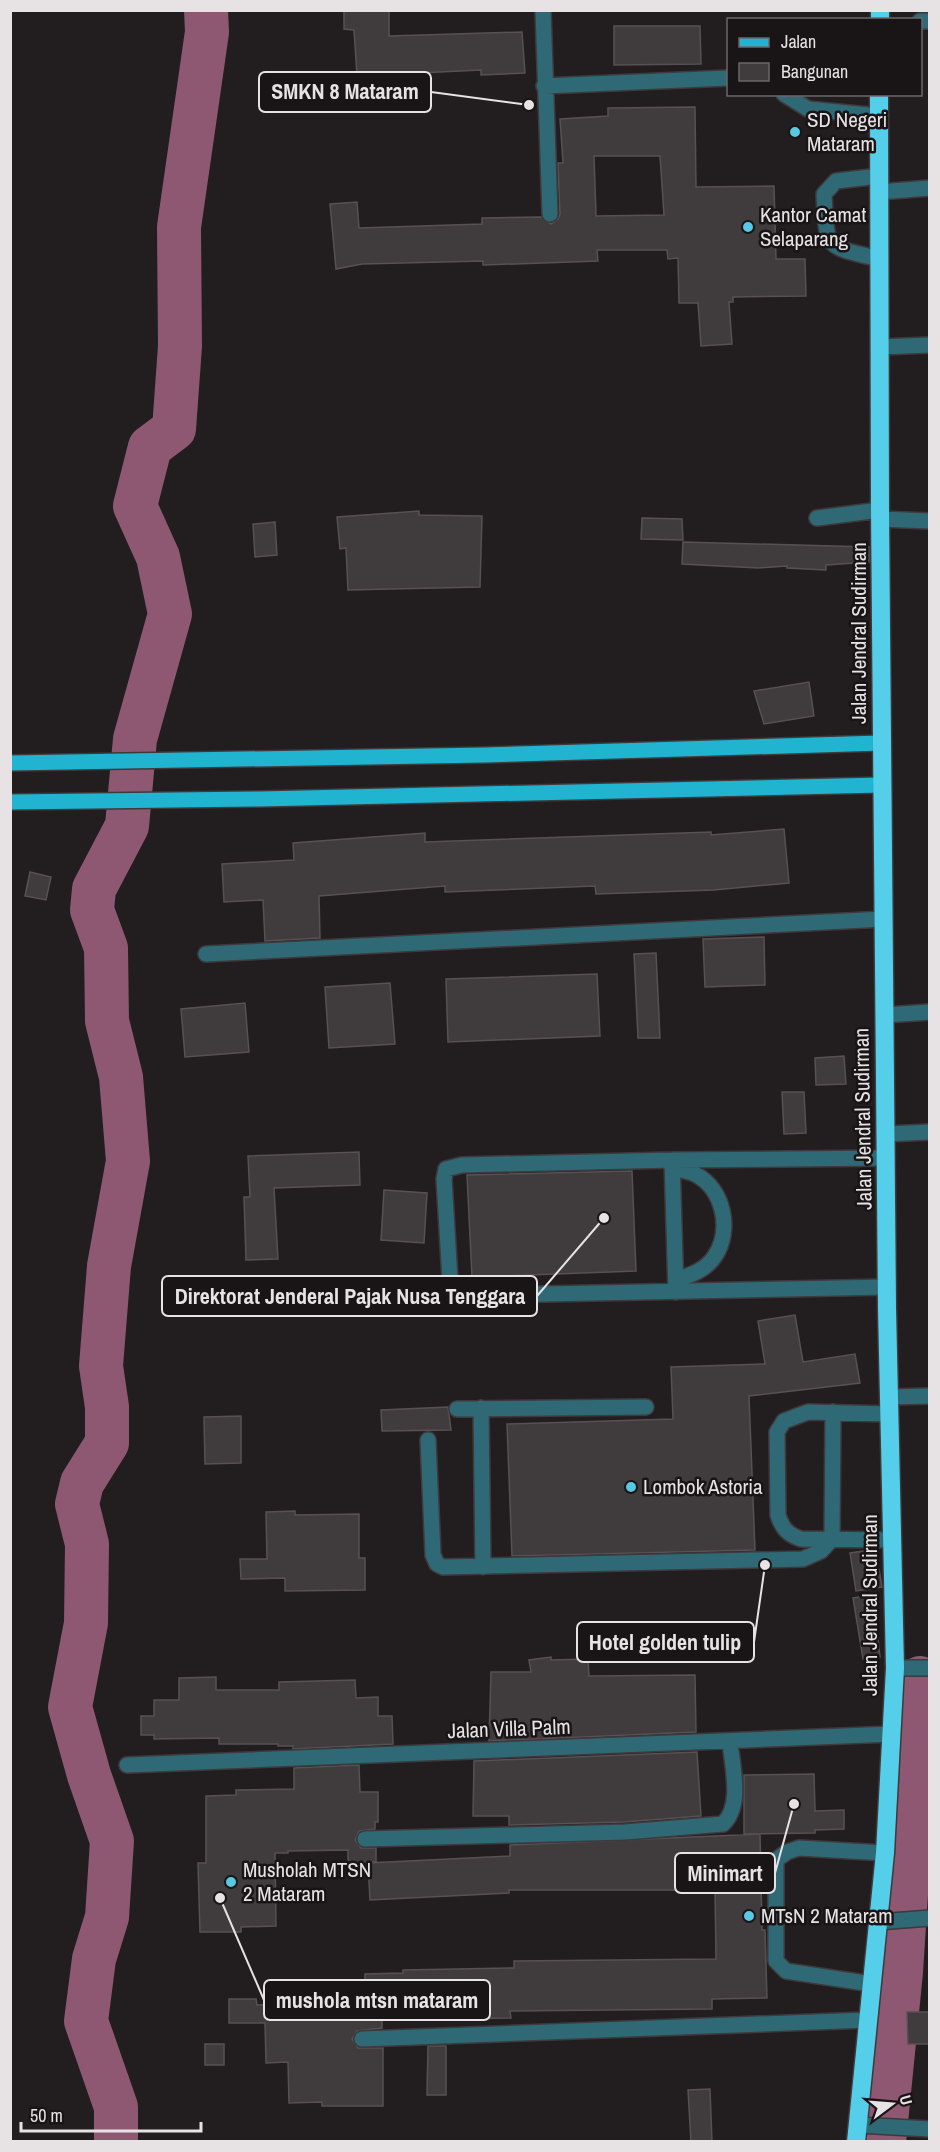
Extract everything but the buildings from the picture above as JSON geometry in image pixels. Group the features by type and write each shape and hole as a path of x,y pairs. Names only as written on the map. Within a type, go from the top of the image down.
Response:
{"highway":[{"name":"Jalan Jendral Sudirman","path":"856,2133 885,1852 895,1668 882,785 879,96"}],"main road":[{"path":"10,763 176,761 882,743"},
{"path":"10,802 882,785"}],"street":[{"path":"543,10 550,214"},
{"path":"544,87 727,78"},
{"path":"787,96 808,109 879,116"},
{"path":"880,259 841,250 831,244 827,237 824,194 836,181 930,188"},
{"path":"880,347 930,345"},
{"path":"817,518 880,515 930,521"},
{"path":"206,954 884,919"},
{"path":"885,1015 930,1012"},
{"path":"886,1134 930,1131"},
{"path":"451,1296 444,1179 446,1169 462,1165 672,1164 886,1158"},
{"path":"672,1164 676,1286"},
{"path":"672,1164 696,1175 714,1190 724,1212 724,1235 715,1257 697,1273 676,1286"},
{"path":"291,1296 451,1296 676,1286 888,1287"},
{"path":"893,1539 801,1539 791,1535 781,1526 778,1515 777,1432 784,1421 795,1415 890,1405 930,1396"},
{"path":"457,1408 646,1407"},
{"path":"481,1408 483,1567"},
{"path":"428,1440 433,1555 437,1564 443,1567 803,1559 821,1551 832,1539 833,1412"},
{"path":"895,1668 930,1668"},
{"name":"Jalan Villa Palm","path":"127,1765 892,1734"},
{"path":"365,1839 625,1832 723,1824 730,1818 734,1805 730,1741"},
{"path":"872,1984 786,1971 779,1967 776,1961 776,1860 787,1852 799,1848 885,1852"},
{"path":"878,1922 930,1917"},
{"path":"362,2039 867,2020"},
{"path":"856,2133 930,2129"}],"waterway":[{"path":"116,2142 116,2107 86,2021 94,1959 107,1917 112,1841 89,1775 70,1707 86,1623 87,1544 77,1504 82,1483 107,1443 107,1407 101,1366 109,1266 128,1161 121,1077 107,1021 106,948 92,910 94,889 127,826 135,739 170,614 158,557 135,506 150,447 174,429 180,346 179,227 207,32 206,10"},
{"path":"884,2142 901,1972 920,1678"}],"place":[{"name":"SMKN 8 Mataram","path":"529,105"},
{"name":"SD Negeri Mataram","path":"795,132"},
{"name":"Kantor Camat Selaparang","path":"748,227"},
{"name":"Direktorat Jenderal Pajak Nusa Tenggara","path":"604,1218"},
{"name":"Lombok Astoria","path":"631,1487"},
{"name":"Hotel golden tulip","path":"765,1565"},
{"name":"Minimart","path":"794,1804"},
{"name":"Musholah MTSN 2 Mataram","path":"231,1882"},
{"name":"mushola mtsn mataram","path":"220,1898"},
{"name":"MTsN 2 Mataram","path":"749,1916"}]}
